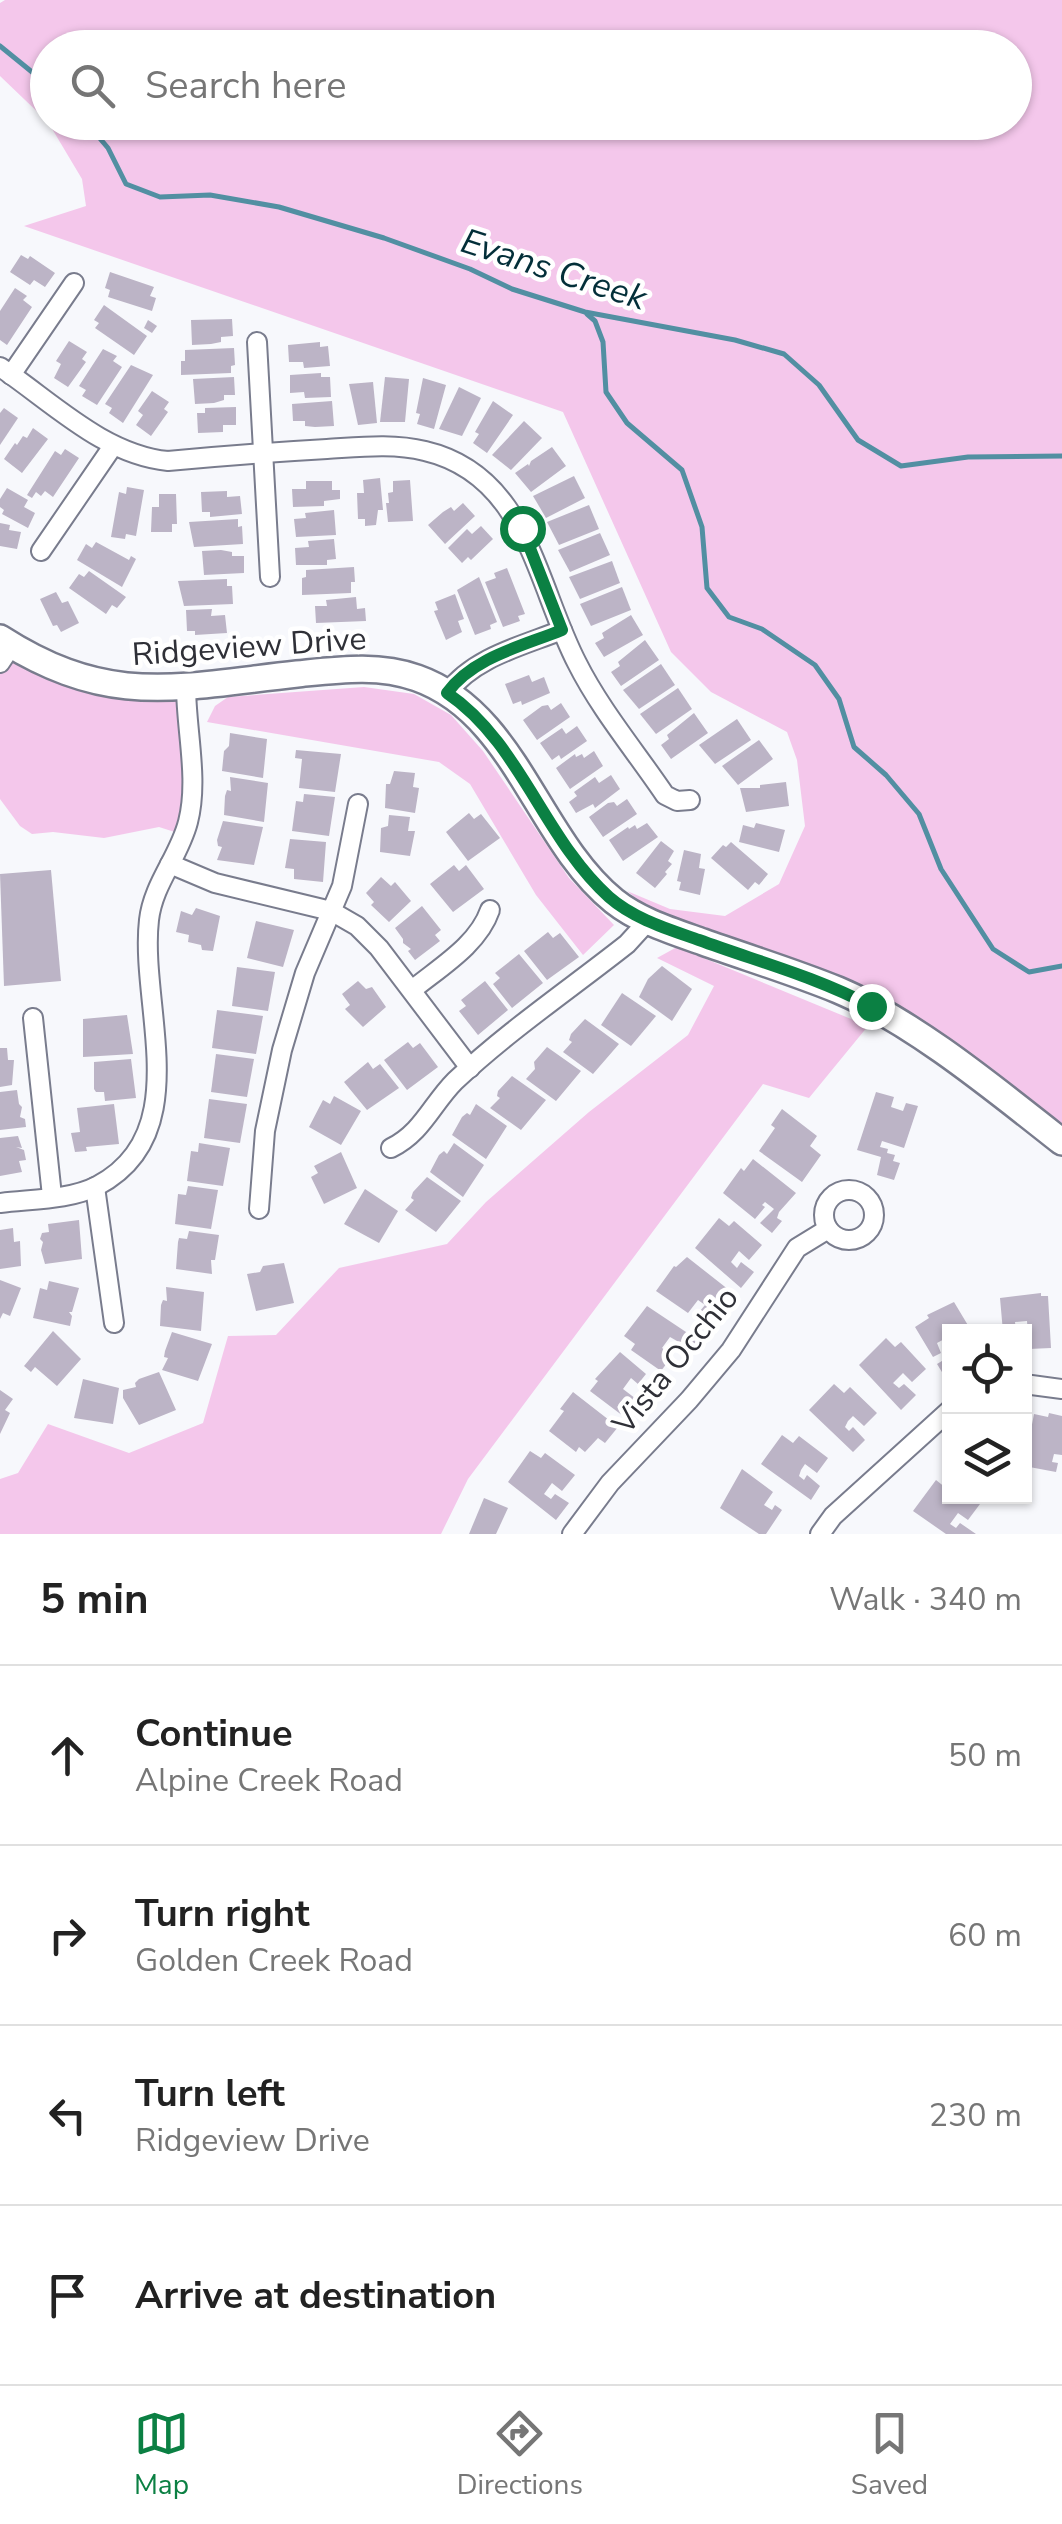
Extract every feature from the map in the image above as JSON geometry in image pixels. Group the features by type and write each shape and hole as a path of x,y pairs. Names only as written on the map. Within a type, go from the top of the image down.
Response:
{"street":[{"path":"74,283 6,371 113,446 143,458 168,461 263,452 405,447 452,459 493,486 522,528 585,678 666,795 676,801 690,800"},
{"path":"257,342 270,576"},
{"path":"41,551 113,446"},
{"path":"447,693 478,664 562,630"},
{"name":"Ridgeview Drive","path":"4,649 97,684 130,688 368,669 415,678 447,693 470,711 492,736 596,884 618,905 648,922 856,998 978,1076 1062,1142"},
{"path":"0,1203 96,1187 129,1161 142,1144 156,1104 148,937 156,892 189,820 192,796 186,686"},
{"path":"259,1209 265,1131 278,1064 304,974 332,911 349,859 358,804"},
{"path":"170,864 215,882 332,911 368,935 470,1068"},
{"path":"412,990 470,942 486,923 490,910"},
{"path":"392,1148 412,1136 442,1096 470,1068 628,944 648,922"},
{"path":"33,1018 52,1196"},
{"path":"96,1187 114,1323"},
{"name":"Vista Occhio","path":"572,1534 610,1483 690,1400 730,1350 797,1248 828,1229"},
{"path":"1032,1385 1062,1389"},
{"path":"820,1534 833,1516 946,1414"}],"shaded area":[{"path":"1062,0 1062,1128 828,973 646,906 627,891 670,909 725,916 779,884 805,826 797,760 787,732 711,692 671,652 563,412 24,226 86,206 82,179 59,140 1032,140 1032,30 30,30 30,105 0,76 0,3"},
{"path":"12,645 37,660 186,686 184,835 159,827 104,838 53,832 32,834 20,826 0,799 0,663"},
{"path":"364,687 414,694 451,715 483,751 569,878 614,925 583,955 536,895 470,784 439,762 207,722 215,706 228,697"},
{"path":"677,947 868,1026 809,1098 763,1084 468,1479 441,1534 0,1534 0,1479 18,1473 48,1424 129,1453 203,1423 228,1336 276,1335 339,1268 447,1244 486,1202 589,1112 688,1035 714,986 657,958"}],"building":[{"path":"21,255 28,259 30,256 55,273 45,287 34,280 30,285 10,272"},
{"path":"110,272 154,287 150,296 156,298 152,311 108,297 110,290 105,288"},
{"path":"15,288 27,296 23,300 32,307 7,345 0,340 0,311"},
{"path":"104,305 147,336 134,355 95,328 99,323 94,320"},
{"path":"232,319 233,336 221,337 221,342 192,345 191,320"},
{"path":"148,320 157,326 152,333 144,328"},
{"path":"69,341 87,352 82,359 86,362 68,387 54,378 61,364 56,361"},
{"path":"320,342 320,347 328,346 330,366 304,368 303,362 289,362 288,345"},
{"path":"234,348 235,365 231,366 231,373 181,375 185,350"},
{"path":"103,349 117,356 113,361 122,367 97,405 82,396 86,390 79,386"},
{"path":"131,365 153,375 123,423 109,413 112,408 105,404"},
{"path":"321,373 321,377 330,377 331,397 305,398 304,392 290,393 290,375"},
{"path":"234,377 235,395 224,395 224,400 214,403 195,404 193,379"},
{"path":"385,377 409,379 405,422 380,422"},
{"path":"423,378 446,385 434,429 417,424"},
{"path":"373,382 377,423 358,425 349,384"},
{"path":"459,387 481,398 462,436 439,429"},
{"path":"152,391 169,402 164,409 168,412 151,436 136,425 143,415 138,411"},
{"path":"332,401 334,426 305,426 305,421 293,421 292,404"},
{"path":"493,401 513,415 487,453 473,443"},
{"path":"236,407 236,425 223,425 223,432 198,433 197,413 205,413 205,408"},
{"path":"4,408 18,418 0,445 0,413"},
{"path":"524,421 542,438 511,470 492,455"},
{"path":"33,428 48,439 22,473 4,459"},
{"path":"552,447 566,466 531,492 515,473"},
{"path":"65,449 79,458 53,497 45,491 41,496 36,492 32,498 27,495 55,451 61,455"},
{"path":"574,476 585,498 546,518 533,496"},
{"path":"380,478 383,510 378,510 376,525 365,526 365,519 358,519 357,493 364,493 363,480"},
{"path":"410,480 413,521 388,522 386,503 388,493 393,492 393,481"},
{"path":"306,481 332,481 332,490 340,490 340,499 324,501 324,506 293,507 292,489 306,489"},
{"path":"127,487 144,490 136,536 111,537 119,492 126,494"},
{"path":"7,488 28,500 24,507 35,513 28,528 2,514 0,499"},
{"path":"227,491 227,497 240,496 242,514 210,517 210,512 202,512 201,492"},
{"path":"159,494 176,494 177,524 172,524 172,532 151,532 152,507 159,507"},
{"path":"463,503 475,516 445,544 428,525 443,512 451,507 454,511"},
{"path":"589,505 599,529 559,545 547,522"},
{"path":"334,510 336,535 296,537 294,519 306,518 305,513"},
{"path":"238,519 243,544 194,547 189,522"},
{"path":"0,523 21,532 17,549 0,546"},
{"path":"481,526 493,539 471,560 468,557 462,563 448,548 467,529 472,534"},
{"path":"600,533 610,555 570,572 558,550"},
{"path":"334,539 336,559 327,560 327,565 296,565 295,548 309,547 308,541"},
{"path":"96,542 129,560 131,556 136,559 122,587 77,560 86,544 92,548"},
{"path":"202,551 232,552 232,556 244,556 244,573 204,575"},
{"path":"612,561 620,583 580,599 569,577"},
{"path":"354,567 351,593 302,595 306,570"},
{"path":"507,568 525,614 518,616 520,621 503,627 485,582"},
{"path":"89,571 126,597 117,608 112,605 106,614 69,588 79,574 84,577"},
{"path":"479,577 497,622 475,635 457,590"},
{"path":"227,579 227,586 232,586 233,604 184,606 178,581"},
{"path":"622,587 631,610 591,626 580,604"},
{"path":"56,592 62,603 68,601 79,623 61,632 57,625 53,626 40,599"},
{"path":"455,594 464,619 458,621 462,632 446,640 434,611 438,610 435,602"},
{"path":"356,597 357,609 365,608 366,621 316,623 315,606 327,606 326,600"},
{"path":"212,609 211,616 225,615 227,633 195,635 195,631 187,631 186,610"},
{"path":"631,615 643,635 604,657 595,643 604,638 602,633"},
{"path":"645,640 659,660 621,686 611,672"},
{"path":"661,664 675,685 639,709 623,690"},
{"path":"529,675 532,682 544,677 550,693 522,705 521,701 513,704 505,684"},
{"path":"678,688 692,709 656,734 640,714"},
{"path":"561,703 570,717 537,740 523,720 542,706 548,705 551,710"},
{"path":"694,713 708,733 671,759 661,745 669,739 667,735"},
{"path":"737,719 751,740 715,764 699,745"},
{"path":"577,726 587,741 561,759 559,755 552,760 540,743 562,728 566,734"},
{"path":"230,733 267,739 263,778 222,771"},
{"path":"759,740 773,759 738,785 722,766"},
{"path":"296,750 341,754 335,792 299,788 302,759 295,758"},
{"path":"594,751 603,766 570,789 556,768 575,754 584,758"},
{"path":"394,771 415,773 413,787 419,788 415,813 385,808 386,784 390,784"},
{"path":"611,775 620,789 595,808 593,804 576,813 569,802 577,796 574,792 595,777 599,783"},
{"path":"230,777 268,783 264,822 224,815 225,796 227,790 231,791"},
{"path":"786,782 789,806 746,812 740,788"},
{"path":"304,794 335,797 329,836 292,831 296,801 303,802"},
{"path":"627,799 637,814 603,837 589,817 608,803 617,806"},
{"path":"469,813 474,819 481,814 500,838 468,861 446,832"},
{"path":"389,815 410,817 408,831 415,831 410,856 380,852 381,828 388,826"},
{"path":"223,821 263,827 254,865 217,860 222,847 217,840"},
{"path":"647,823 658,837 623,861 609,840 628,827 635,825 637,829"},
{"path":"756,823 785,830 779,852 739,842 743,825 754,828"},
{"path":"290,839 326,842 323,882 294,879 294,869 285,868"},
{"path":"661,841 674,851 667,874 655,888 636,873"},
{"path":"731,842 768,874 759,885 755,882 748,890 711,858"},
{"path":"684,850 701,854 699,868 705,869 700,895 679,890 681,882 677,881"},
{"path":"454,865 459,871 466,865 484,889 453,912 430,884"},
{"path":"51,870 61,981 4,986 0,874"},
{"path":"381,877 391,886 395,882 411,901 389,922 371,905 374,902 366,893"},
{"path":"422,906 441,930 435,935 440,941 415,960 395,928"},
{"path":"196,908 220,916 213,951 202,950 201,945 188,942 189,935 176,932 181,911 192,915"},
{"path":"256,921 294,930 283,967 247,958"},
{"path":"548,932 553,938 560,933 579,957 547,980 524,951"},
{"path":"519,954 543,983 512,1008 493,984 500,978 495,973"},
{"path":"662,966 692,989 672,1021 639,997 648,979"},
{"path":"237,967 275,972 268,1011 232,1006"},
{"path":"358,981 366,989 372,987 386,1007 363,1027 345,1009 350,1005 342,994"},
{"path":"485,981 508,1010 478,1035 459,1011 466,1006 461,1000"},
{"path":"622,993 656,1016 631,1046 601,1025"},
{"path":"217,1010 263,1016 256,1054 212,1048"},
{"path":"127,1015 133,1054 83,1057 83,1019"},
{"path":"585,1019 619,1044 593,1074 563,1052 572,1042 571,1034"},
{"path":"408,1042 413,1048 420,1043 438,1067 407,1090 384,1060"},
{"path":"547,1047 581,1071 556,1101 526,1079"},
{"path":"0,1048 7,1048 8,1060 14,1060 12,1085 0,1087"},
{"path":"216,1054 254,1059 247,1097 211,1092"},
{"path":"131,1059 136,1098 105,1101 104,1092 94,1089 94,1062"},
{"path":"368,1062 373,1069 380,1064 399,1088 367,1110 344,1082"},
{"path":"512,1076 546,1100 521,1130 490,1108 500,1098 498,1091"},
{"path":"17,1090 22,1107 20,1117 25,1119 26,1127 0,1130 0,1092"},
{"path":"876,1092 894,1097 891,1107 903,1111 906,1103 918,1106 904,1148 882,1141 880,1147 888,1149 887,1153 895,1155 893,1161 900,1163 894,1180 877,1175 881,1157 857,1150"},
{"path":"334,1096 361,1111 341,1145 309,1127 323,1100 330,1104"},
{"path":"209,1099 247,1104 240,1143 204,1138"},
{"path":"114,1104 119,1144 75,1152 71,1133 80,1132 77,1108"},
{"path":"476,1104 507,1126 486,1159 452,1135 462,1117 470,1115"},
{"path":"782,1109 817,1136 810,1146 821,1155 802,1182 759,1151"},
{"path":"18,1136 22,1148 16,1147 24,1150 26,1160 19,1161 22,1172 0,1176 0,1138"},
{"path":"199,1143 230,1148 223,1186 187,1181 191,1151 198,1152"},
{"path":"454,1143 484,1165 463,1197 430,1172 439,1155 444,1151 447,1154"},
{"path":"341,1152 357,1188 324,1204 311,1177 318,1173 314,1166"},
{"path":"753,1159 796,1193 779,1212 777,1218 782,1221 772,1233 760,1223 774,1209 765,1202 755,1219 723,1193 741,1168 744,1171"},
{"path":"427,1177 461,1201 436,1232 405,1210 414,1200 413,1192"},
{"path":"188,1186 218,1190 211,1229 175,1224 178,1194 186,1195"},
{"path":"365,1189 398,1211 379,1243 344,1224"},
{"path":"719,1218 729,1226 734,1221 762,1245 749,1260 739,1251 731,1262 737,1268 741,1262 754,1272 741,1288 695,1248"},
{"path":"79,1220 82,1259 45,1264 40,1239 42,1233 49,1232 48,1224"},
{"path":"13,1228 14,1242 20,1241 21,1266 0,1269 0,1230"},
{"path":"189,1231 219,1235 215,1260 211,1260 212,1274 176,1269 179,1238 187,1239"},
{"path":"687,1257 729,1290 708,1317 700,1311 705,1305 698,1300 688,1313 656,1291 674,1266"},
{"path":"284,1263 294,1303 256,1311 247,1274 260,1272 263,1266"},
{"path":"0,1280 21,1288 10,1316 3,1313 0,1319"},
{"path":"49,1281 79,1288 69,1312 70,1326 33,1318 40,1288 47,1290"},
{"path":"166,1287 204,1292 201,1331 160,1326 161,1305 163,1300 167,1301"},
{"path":"1041,1293 1048,1296 1051,1348 1032,1349 1032,1324 1027,1321 1002,1324 1000,1298"},
{"path":"954,1302 967,1324 942,1324 942,1340 937,1343 941,1353 933,1357 915,1327 929,1318 927,1315"},
{"path":"647,1306 698,1340 686,1357 673,1347 677,1341 670,1337 662,1348 673,1355 661,1371 631,1350 635,1344 624,1336"},
{"path":"53,1331 81,1359 57,1386 35,1367 31,1372 24,1366"},
{"path":"172,1332 212,1344 198,1381 162,1370"},
{"path":"886,1338 895,1347 901,1342 926,1369 912,1382 903,1373 893,1383 899,1388 904,1384 916,1395 901,1410 859,1365"},
{"path":"620,1352 646,1374 638,1384 631,1378 623,1389 644,1405 631,1422 590,1391 598,1381 595,1379"},
{"path":"159,1372 176,1410 139,1425 123,1398 123,1390 136,1387 139,1379"},
{"path":"83,1379 119,1388 113,1424 74,1418"},
{"path":"834,1384 844,1393 850,1387 877,1413 864,1426 853,1416 848,1421 845,1427 849,1431 853,1427 865,1440 853,1452 809,1410"},
{"path":"0,1390 13,1399 5,1410 10,1413 0,1434"},
{"path":"573,1392 618,1427 605,1443 598,1438 585,1452 579,1447 576,1452 549,1431"},
{"path":"1049,1413 1062,1416 1062,1455 1054,1454 1052,1462 1058,1463 1056,1472 1032,1468 1034,1414 1048,1417"},
{"path":"782,1435 793,1443 799,1436 828,1458 817,1473 805,1464 801,1470 799,1476 804,1480 807,1475 820,1486 811,1500 761,1464"},
{"path":"530,1451 541,1458 545,1453 575,1475 562,1491 552,1483 544,1494 551,1499 555,1494 569,1503 556,1520 508,1482"},
{"path":"742,1469 773,1492 764,1505 782,1510 766,1534 759,1534 720,1508"},
{"path":"936,1480 942,1485 942,1504 980,1504 968,1520 958,1513 950,1524 956,1528 960,1523 976,1534 946,1534 913,1511"},
{"path":"484,1498 508,1508 496,1534 469,1534"}],"waterway":[{"name":"Evans Creek","path":"0,46 30,70"},
{"name":"Evans Creek","path":"101,140 126,184 160,197 210,195 279,207 384,238 470,269 512,289 585,312 735,340 784,354 819,385 858,440 901,466 968,457 1062,456"},
{"path":"587,314 595,321 603,342 606,392 627,423 682,470 702,527 707,588 729,617 762,629 815,665 839,699 854,747 886,775 919,814 941,869 993,949 1029,972 1062,966"}],"route":[{"path":"522,528 562,630 478,664 447,693 492,736 576,858 618,905 648,922 825,985 871,1006"}]}
